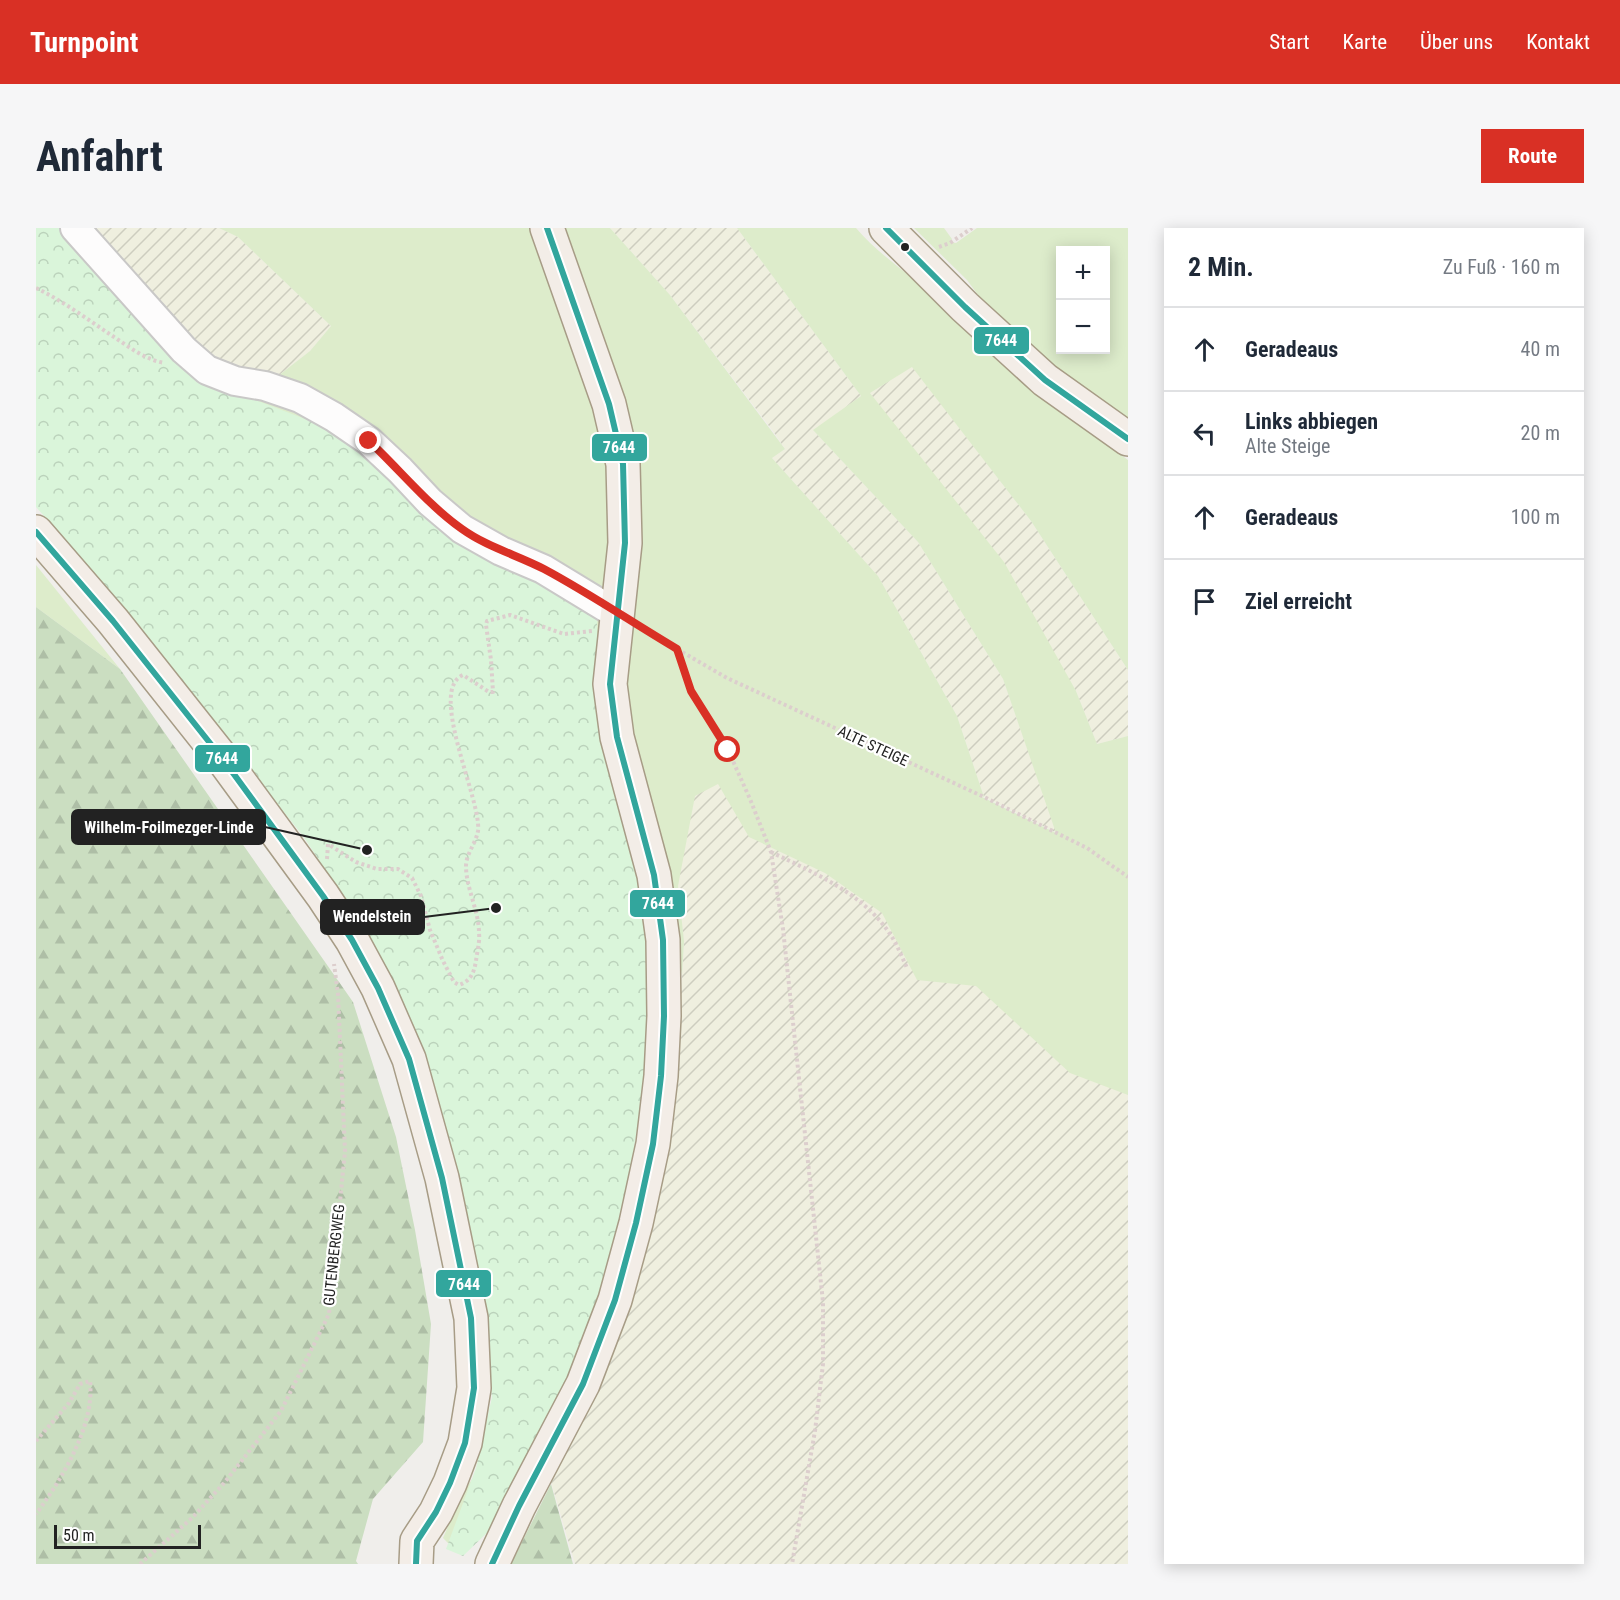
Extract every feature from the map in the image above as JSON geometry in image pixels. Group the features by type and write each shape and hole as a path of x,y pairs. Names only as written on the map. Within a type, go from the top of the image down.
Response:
{"main road":[{"path":"492,1564 519,1506 583,1384 615,1300 636,1223 653,1144 661,1076 663,940 654,875 615,726 610,684 625,543 623,464 609,404 590,344 547,228"},
{"path":"886,228 965,307 1045,380 1128,439"},
{"path":"36,532 120,629 225,762 323,896 352,940 378,988 409,1059 442,1178 471,1318 474,1388 465,1443 436,1512 417,1541 416,1564"}],"lane":[{"path":"75,228 184,350 207,370 235,381 265,386 300,398 334,417 369,441 430,502 462,529 501,551 543,569 617,614"}],"path":[{"path":"939,247 950,243 972,228"},
{"path":"36,288 157,362"},
{"name":"ALTE STEIGE","path":"617,614 727,678 1087,848 1128,877"},
{"path":"328,844 356,862 377,869 398,869 412,878 421,896 430,930 443,961 454,982 459,985 465,983 474,973 479,934 466,864 478,831 470,785 453,723 450,696 453,682 463,675 489,692 493,692 487,621 510,615 564,634 596,631 617,614"},
{"path":"677,649 691,691 728,750 771,852 783,929 824,1302 823,1364 817,1420 792,1564"},
{"path":"771,852 817,874 870,910 891,934 907,968"},
{"name":"GUTENBERGWEG","path":"140,1564 192,1518 224,1484 281,1411 329,1314 345,1151 338,994 334,963"},
{"path":"36,1441 69,1403 80,1384 90,1381 92,1395 80,1439 56,1487 36,1514"}],"green space":[{"path":"36,228 184,350 265,386 310,351 331,326 238,237 219,228 533,228 593,398 610,472 613,549 518,1419 454,1549 443,1538 462,1494 479,1469 497,1393 440,1079"},
{"path":"36,228 65,228 150,325 208,386 245,396 326,427 523,572 597,620 597,686 639,873 648,963 645,1083 625,1200 595,1309 543,1442 490,1530 463,1556 446,1549 476,1468 492,1397 465,1223 423,1051 374,944 303,836 77,553 36,507"},
{"path":"75,228 219,228 238,237 331,326 310,351 265,386 235,381"},
{"path":"559,228 610,228 670,295 785,449 772,458 878,576 957,716 984,797 978,795 1056,833 1003,679 918,542 813,430 861,396 737,228 856,228 875,248 1055,402 1128,460 1128,670 1031,521 912,367 870,393 1004,562 1076,691 1097,744 1128,736 1128,1095 1070,1073 976,986 917,980 882,913 825,873 749,837 718,784 695,796 678,886 684,941 682,976 667,879 629,735 622,678 636,557"},
{"path":"610,228 737,228 861,396 814,431 918,542 1003,679 1057,833 984,797 957,716 878,576 772,458 785,449 775,434 670,295"},
{"path":"914,228 944,228 952,239 950,242 956,243 977,228 1128,228 1128,422 1007,334 967,280"},
{"path":"912,366 1031,521 1128,670 1128,736 1097,744 1076,691 870,393"},
{"path":"36,565 120,669 36,607"},
{"path":"36,607 120,669 353,1002 396,1137 431,1324 423,1442 373,1499 356,1561 358,1564 36,1564"},
{"path":"659,749 1128,974 1128,1564 575,1564 551,1482 591,1390 679,1021 684,941"},
{"path":"551,1484 573,1564 511,1564"}],"transit line":[{"name":"7644","path":"492,1564 519,1506 583,1384 615,1300 636,1223 653,1144 661,1076 664,1016 663,940 654,875 617,737 610,684 625,543 623,464 609,404 547,228"},
{"name":"7644","path":"886,228 965,307 1045,380 1128,439"},
{"name":"7644","path":"36,532 113,621 225,762 323,896 352,940 378,988 409,1059 442,1178 471,1318 474,1388 465,1443 436,1512 417,1541 416,1564"}],"place":[{"name":"Wilhelm-Foilmezger-Linde","path":"367,850"},
{"name":"Wendelstein","path":"496,908"}],"route":[{"path":"369,441 430,502 462,529 501,551 543,569 677,649 691,691 728,750"}]}
